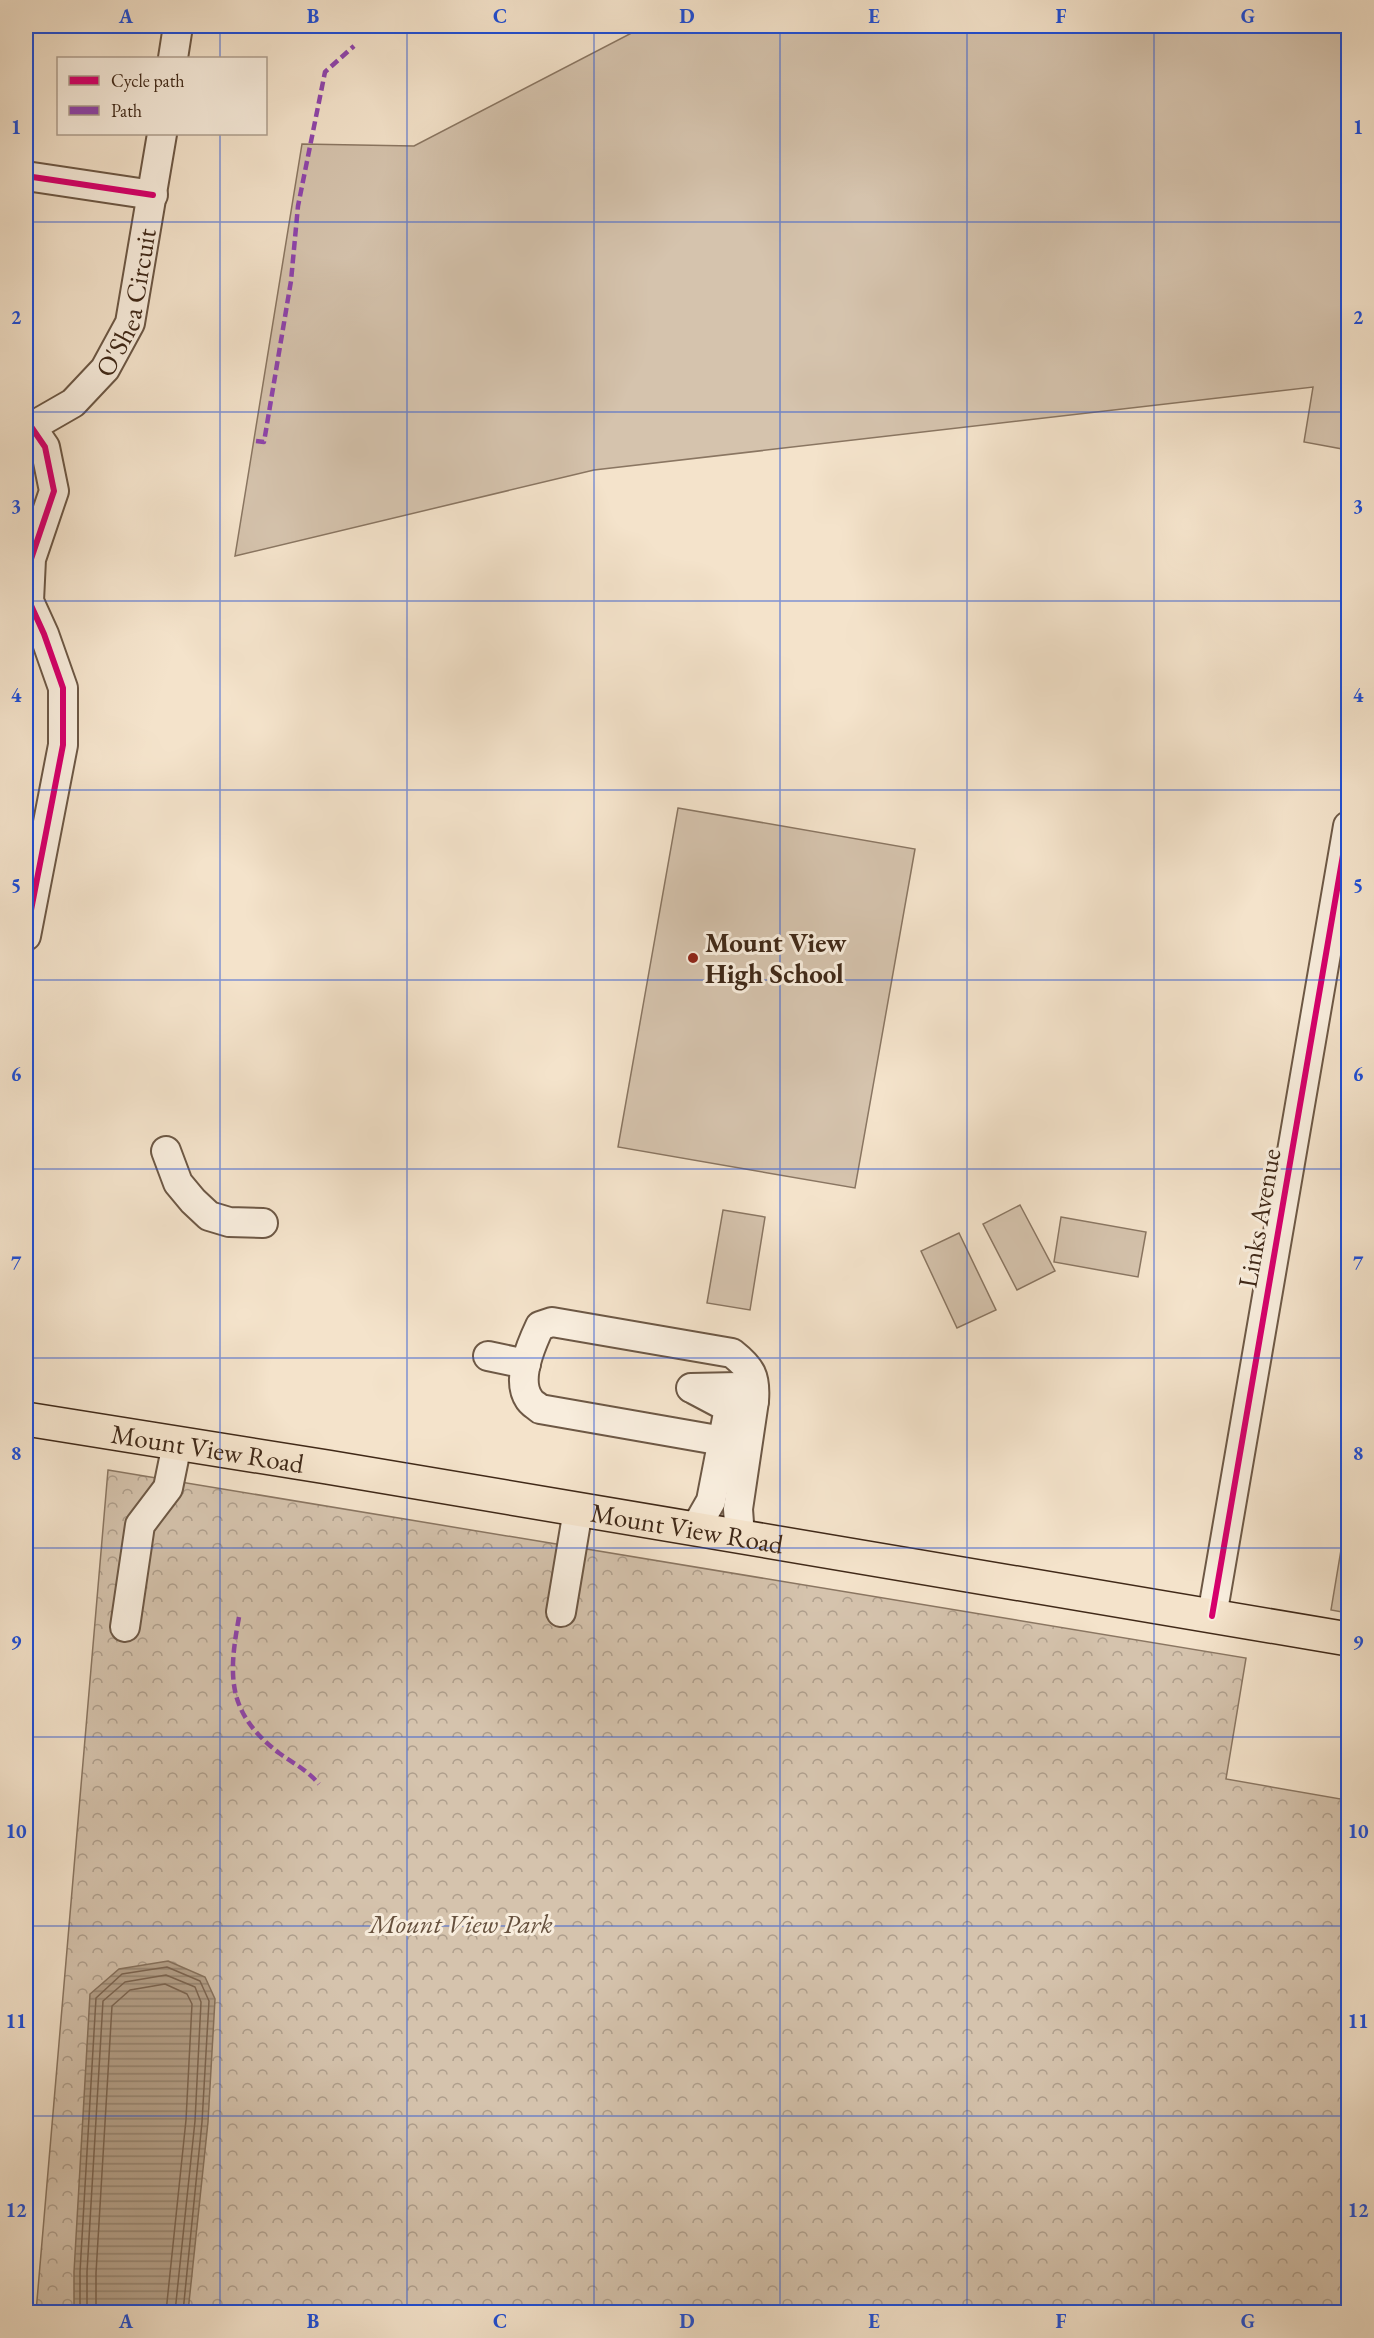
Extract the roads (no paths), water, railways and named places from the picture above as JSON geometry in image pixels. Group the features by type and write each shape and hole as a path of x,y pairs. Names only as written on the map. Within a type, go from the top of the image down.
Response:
{"main road":[{"name":"Mount View Road","path":"26,1419 1348,1639"}],"street":[{"path":"173,57 178,26"},
{"name":"O'Shea Circuit","path":"29,429 73,403 105,369 130,323 162,135"},
{"path":"26,176 153,195"},
{"path":"26,936 63,745 63,688 44,634 29,601 31,559 54,491 45,447 29,429"},
{"name":"Links Avenue","path":"1212,1616 1348,826"},
{"path":"166,1151 178,1183 192,1201 209,1216 229,1222 263,1222"},
{"path":"723,1441 540,1409 529,1400 523,1384 529,1350 540,1326 552,1322 732,1353 748,1366 755,1388 738,1509 740,1537"},
{"path":"488,1356 526,1364"},
{"path":"695,1529 711,1501 729,1408 691,1389 739,1387 754,1401"},
{"path":"125,1627 140,1525 168,1488 177,1444"},
{"path":"561,1612 578,1510"}],"water":[{"path":"168,1961 205,1977 215,1999 208,2122 188,2312 74,2312 74,2272 90,1994 119,1969"}],"place":[{"name":"Mount View High School","path":"693,958"}],"park label":[{"name":"Mount View Park","path":"461,1923"}]}
